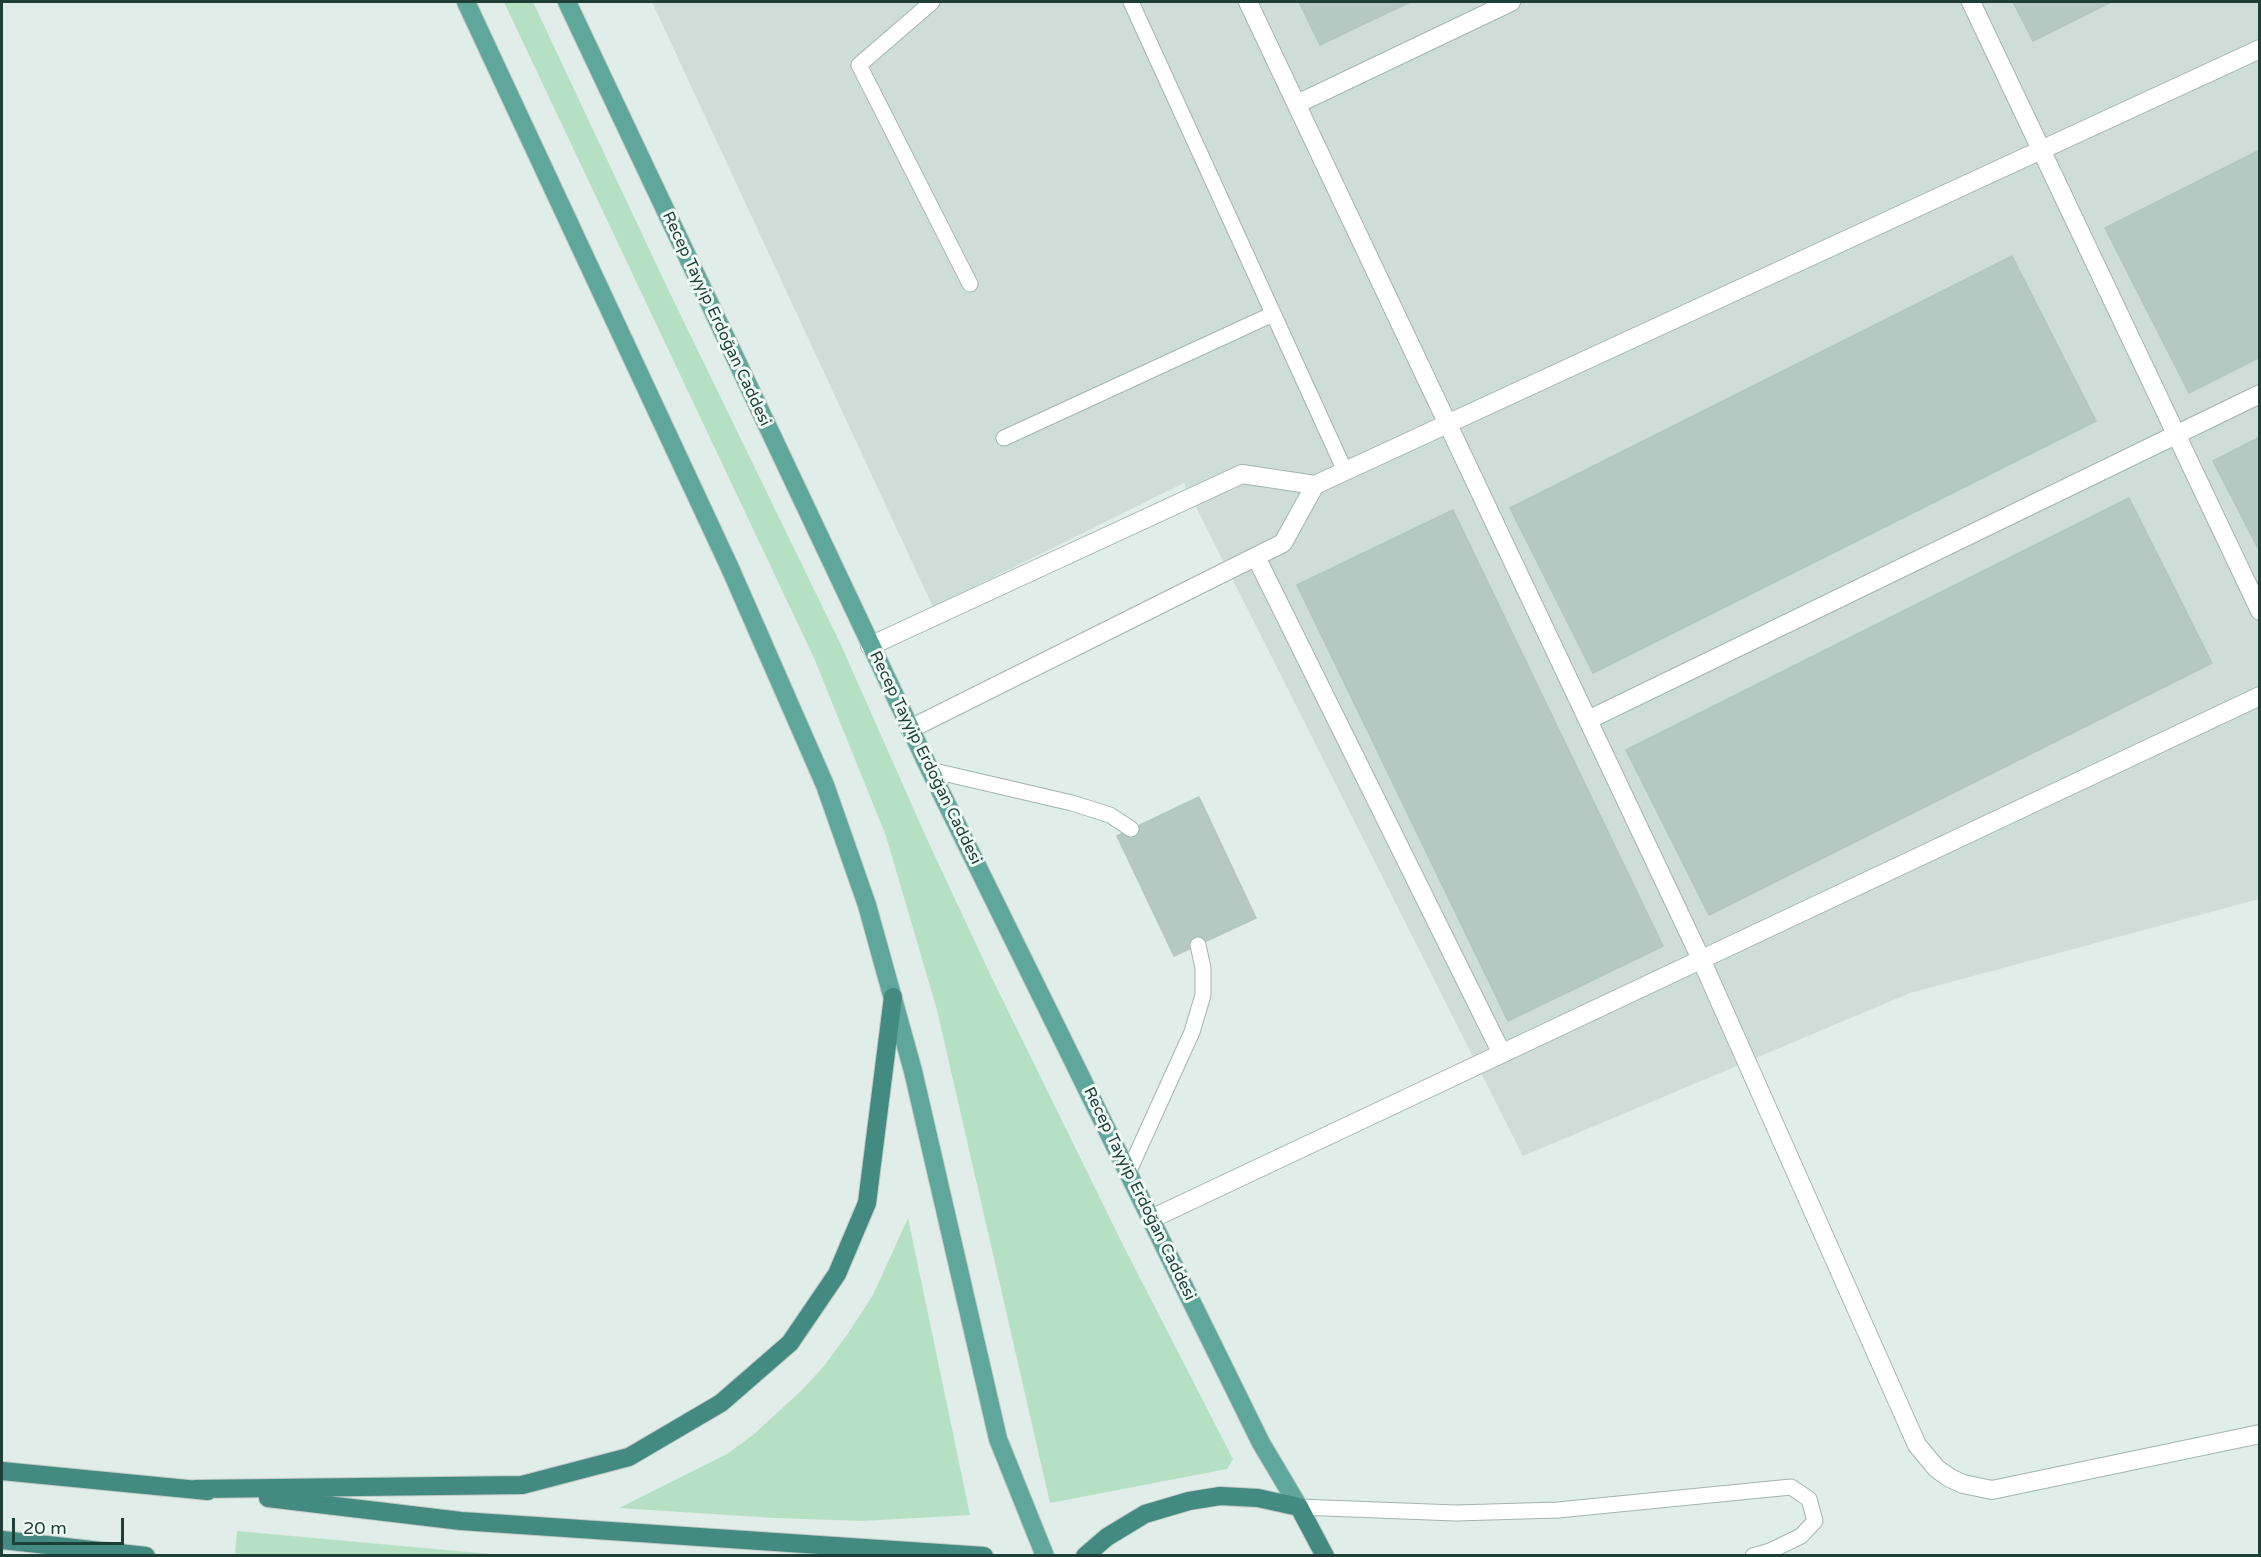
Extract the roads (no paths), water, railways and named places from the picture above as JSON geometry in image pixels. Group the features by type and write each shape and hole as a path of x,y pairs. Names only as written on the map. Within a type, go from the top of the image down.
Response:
{"highway":[{"path":"196,1489 522,1485 628,1457 721,1403 790,1343 837,1274 867,1203 894,997"},
{"path":"2,1471 196,1489 461,1521 866,1552 984,1556"},
{"path":"1085,1556 1131,1521 1160,1509 1220,1496 1258,1498 1299,1507 1325,1556"},
{"path":"2,1540 146,1556"}],"main road":[{"path":"466,2 730,568 825,784 867,905 894,997 998,1438 1045,1556"},
{"name":"Recep Tayyip Erdoğan Caddesi","path":"567,2 910,729 1261,1443 1299,1507"}],"street":[{"path":"1248,2 1701,959 1917,1445 1937,1469 1963,1485 1992,1490 2259,1434"},
{"path":"1297,104 1511,2"},
{"path":"1971,2 2259,611"},
{"path":"870,646 1242,474 1315,485 2259,49"},
{"path":"1588,720 2259,394"},
{"path":"910,729 1283,543 1315,485"},
{"path":"1256,556 1502,1054"},
{"path":"1151,1219 2259,696"}],"lane":[{"path":"932,2 859,65 970,284"},
{"path":"1131,2 1346,471"},
{"path":"1004,438 1273,314"},
{"path":"930,770 1072,803 1110,815 1131,829"},
{"path":"1128,1173 1192,1032 1203,995 1203,968 1198,945"},
{"path":"1299,1507 1456,1513 1558,1510 1791,1487 1809,1499 1815,1521 1801,1536 1754,1556"}]}
